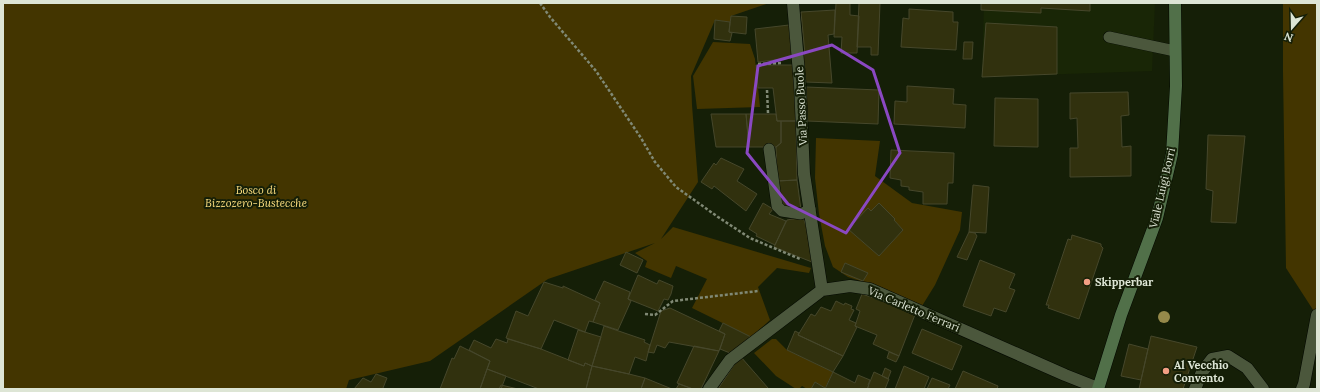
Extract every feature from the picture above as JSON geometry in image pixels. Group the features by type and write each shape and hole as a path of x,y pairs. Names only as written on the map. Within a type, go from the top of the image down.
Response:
{"main road":[{"name":"Viale Luigi Borri","path":"1098,388 1121,315 1157,218 1172,154 1176,86 1175,3"}],"street":[{"name":"Via Passo Buole","path":"793,3 799,62 804,174 822,290"},
{"name":"Via Carletto Ferrari","path":"709,389 730,360 822,290 850,286 870,289 1065,375 1098,388"},
{"path":"1302,389 1317,315"},
{"path":"1195,389 1202,372 1212,359 1228,356 1247,368 1263,389"}],"lane":[{"path":"1109,37 1175,51"},
{"path":"769,149 777,206 782,211 801,214 810,209"}],"path":[{"path":"540,3 596,72 641,138 655,162 676,187 750,238 819,267"},
{"path":"758,64 786,62"},
{"path":"766,90 768,113"},
{"path":"645,314 655,315 673,301 758,291"}],"highlighted area":[{"path":"832,45 873,70 900,153 846,233 788,204 747,153 758,66"}],"shaded area":[{"path":"984,3 1155,3 1152,71 982,77"}],"green space":[{"name":"Bosco di Bizzozero-Bustecche","path":"3,3 769,3 731,16 730,22 715,20 691,76 698,182 661,239 673,227 811,268 809,273 777,268 758,287 770,320 751,337 692,308 707,279 676,266 671,278 645,267 647,261 635,253 655,243 548,279 430,361 349,380 346,389 3,389"},
{"path":"1283,3 1317,3 1317,316 1286,268"},
{"path":"713,42 750,44 755,59 760,107 697,109 693,76"},
{"path":"816,138 880,141 875,176 912,203 962,212 960,230 935,285 922,306 883,288 848,277 833,267 825,246 819,214 815,178"},
{"path":"772,339 776,339 787,350 833,372 825,388 815,382 811,389 807,389 802,386 799,389 796,389 776,376 754,353"}],"building":[{"path":"836,3 850,3 850,15 859,16 857,53 841,53 842,37 834,37"},
{"path":"859,3 880,3 878,55 871,55 871,47 857,47"},
{"path":"981,3 1090,3 1090,11 1041,8 1041,13 981,10"},
{"path":"909,9 953,12 953,22 958,22 956,50 901,47 903,18 909,19"},
{"path":"835,10 834,34 828,35 832,83 805,82 803,54 805,54 801,12"},
{"path":"731,16 747,17 746,34 729,32"},
{"path":"715,20 730,22 729,32 732,33 730,41 714,39"},
{"path":"986,23 1057,27 1057,74 982,77"},
{"path":"789,25 792,58 758,62 755,29"},
{"path":"964,42 973,42 972,59 963,59"},
{"path":"756,65 793,65 796,121 777,121 773,88 758,88"},
{"path":"907,86 954,89 953,104 966,105 965,128 894,124 895,101 907,102"},
{"path":"806,87 879,90 878,124 807,121"},
{"path":"1128,92 1129,115 1121,116 1122,147 1131,146 1131,176 1070,177 1070,148 1078,148 1077,118 1070,119 1070,93"},
{"path":"995,98 1038,99 1038,147 994,146"},
{"path":"711,114 746,114 749,147 716,147"},
{"path":"746,114 776,114 777,121 781,121 781,143 776,147 749,147"},
{"path":"781,121 796,121 797,180 777,181 776,147 781,143"},
{"path":"1208,135 1245,136 1236,223 1211,222 1213,191 1206,189"},
{"path":"891,150 954,153 953,183 948,183 947,204 923,204 923,192 909,190 909,187 901,186 901,180 890,178"},
{"path":"721,158 744,169 737,181 757,194 746,211 714,186 712,189 701,182 714,163 716,165"},
{"path":"797,180 801,210 784,208 777,181"},
{"path":"973,185 989,187 986,233 969,232"},
{"path":"763,203 773,209 769,214 786,221 775,245 756,236 757,234 749,229"},
{"path":"879,203 895,219 894,220 903,230 879,256 848,229 868,208 871,211"},
{"path":"803,217 810,237 812,262 774,247 787,220"},
{"path":"969,232 975,233 977,236 967,260 957,257"},
{"path":"1072,235 1101,244 1103,248 1079,319 1048,308 1049,305 1046,305 1068,239 1071,240"},
{"path":"626,252 643,260 637,273 620,265"},
{"path":"980,260 1015,274 1009,288 1015,290 1006,312 994,308 991,316 963,306"},
{"path":"845,263 868,273 863,281 841,272"},
{"path":"638,275 657,284 659,280 673,286 668,300 664,299 658,311 628,299"},
{"path":"604,281 630,292 628,299 631,301 618,330 593,322 600,303 595,300"},
{"path":"544,282 563,288 563,286 600,303 593,322 589,321 585,332 554,320 541,349 506,338 516,311 528,316"},
{"path":"862,294 916,312 899,356 873,344 877,335 855,326 860,311 856,309"},
{"path":"836,301 844,305 845,303 852,306 851,309 854,310 849,320 856,323 855,326 857,327 843,356 798,335 811,314 815,316 821,307 831,311"},
{"path":"670,308 725,334 719,351 669,342 665,348 657,345 654,353 648,352 661,311"},
{"path":"723,323 751,337 730,353 720,349 725,334 719,331"},
{"path":"604,326 645,340 644,342 650,345 646,361 635,357 629,374 592,366"},
{"path":"922,329 962,346 952,370 912,353"},
{"path":"578,330 601,337 592,366 585,363 584,366 568,360"},
{"path":"795,331 799,333 798,335 843,356 833,372 787,350"},
{"path":"1151,336 1197,347 1183,389 1139,389"},
{"path":"496,339 507,343 508,339 541,349 584,366 585,363 592,366 586,389 539,389 487,369 490,361 469,350 474,340 491,348"},
{"path":"1129,344 1148,349 1141,380 1121,376"},
{"path":"460,346 490,361 480,389 440,389 452,358 454,359"},
{"path":"694,346 719,351 701,389 693,389 677,383"},
{"path":"889,352 899,356 896,362 887,358"},
{"path":"741,357 768,388 768,389 718,389"},
{"path":"592,366 645,378 641,389 586,389"},
{"path":"904,366 929,377 924,389 895,389"},
{"path":"885,368 891,371 888,379 882,376"},
{"path":"487,369 506,376 501,389 480,389"},
{"path":"963,371 998,386 997,389 955,389"},
{"path":"833,372 855,383 858,375 870,380 869,386 867,389 825,389"},
{"path":"874,372 889,379 885,389 867,389"},
{"path":"376,374 387,378 383,388 384,389 354,389 363,378 371,382"},
{"path":"645,378 672,389 641,389"},
{"path":"932,378 950,385 948,389 927,389"},
{"path":"815,382 825,388 825,389 811,389"},
{"path":"679,384 693,389 676,389"},
{"path":"501,385 518,389 499,389"}],"place":[{"name":"Skipperbar","path":"1087,282"},
{"name":"Al Vecchio Convento","path":"1166,371"}]}
